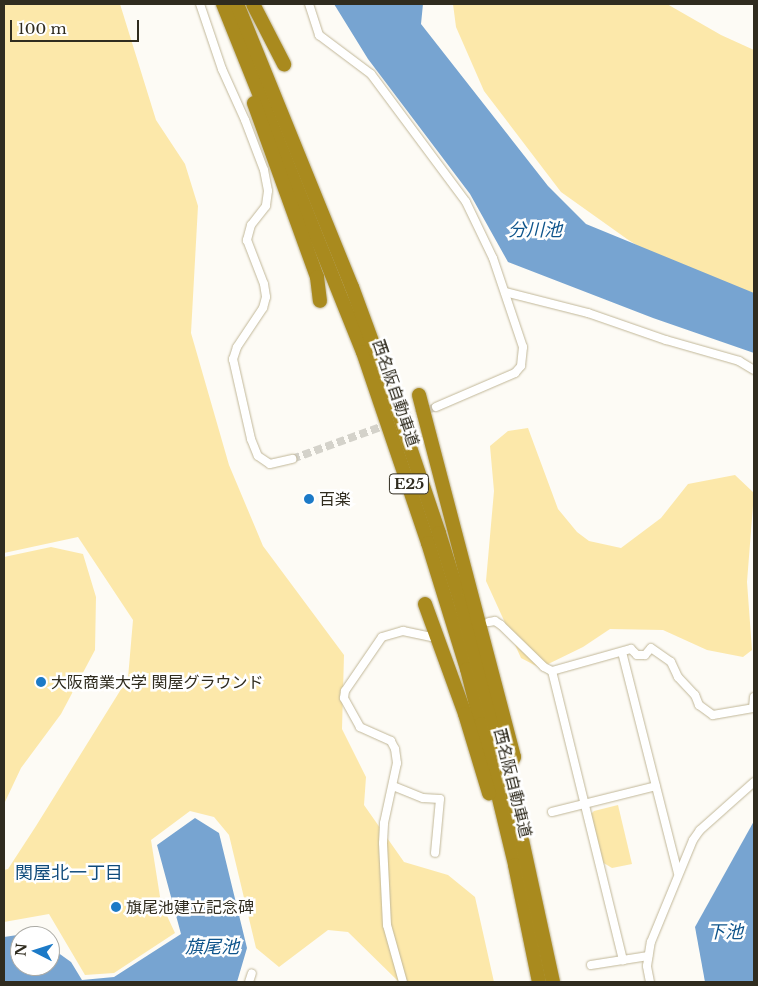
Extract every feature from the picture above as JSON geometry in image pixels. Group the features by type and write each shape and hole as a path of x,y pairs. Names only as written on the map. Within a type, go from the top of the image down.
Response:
{"highway":[{"path":"216,4 252,96 317,277 320,300"},
{"name":"西名阪自動車道","path":"223,4 336,282 405,474 467,669 515,865 539,982"},
{"name":"西名阪自動車道","path":"237,4 352,287 419,470 460,600 507,771 553,982"},
{"path":"253,4 284,64"},
{"path":"419,395 514,757 507,771"},
{"path":"425,604 465,714 508,859 515,865"}],"street":[{"path":"200,4 222,69 246,120 264,170 268,191 266,206 251,225 247,240 264,284 266,297 263,308 237,347 233,359 251,439 258,456 270,464 292,459"},
{"path":"308,4 319,35 372,74 466,202 493,258 523,347 521,366 515,373 436,407"},
{"path":"505,292 518,297 588,313 666,340 739,362 754,370"},
{"path":"489,622 495,621 501,625 544,667 552,671 631,649 637,655 645,655 650,648 671,662 678,676 695,695 699,705 713,715 754,708 754,697"},
{"path":"403,982 387,925 385,881 384,824 393,786 396,763 395,749 391,741 360,727 344,698 345,691 382,637 404,631 431,637"},
{"path":"622,652 678,873"},
{"path":"552,671 586,802 623,960"},
{"path":"650,982 648,956 651,942 687,851 700,830 754,782"},
{"path":"393,786 423,798 440,799 435,853"},
{"path":"552,812 656,786"},
{"path":"591,965 648,956"},
{"path":"250,982 252,974"}],"shaded area":[{"path":"4,4 120,4 156,120 185,164 198,206 191,333 229,465 263,546 344,655 342,729 366,777 364,805 404,862 448,875 475,897 494,982 399,982 348,932 328,930 279,967 256,948 229,835 214,817 190,811 151,840 161,903 175,933 114,973 85,975 60,933 60,926 56,926 49,914 4,922 4,870 8,869 36,826 128,678 133,620 78,537 4,553"},
{"path":"453,4 667,4 721,35 754,50 754,312 694,282 627,239 561,192 484,91 456,27"},
{"path":"528,428 558,509 577,532 589,541 621,548 661,518 688,484 735,475 754,493 747,582 752,650 743,657 707,650 663,630 610,629 583,647 540,668 521,658 486,581 494,491 490,446 508,431"},
{"name":"大阪商業大学 関屋グラウンド","path":"51,547 83,554 96,597 95,650 61,714 21,768 4,804 4,557"},
{"path":"618,805 632,864 612,868 602,862 590,815 594,811"}],"water":[{"name":"分川池","path":"334,4 423,4 421,24 548,186 586,224 754,293 754,353 653,318 508,262 470,194 368,59"},
{"name":"旗尾池","path":"195,818 219,833 247,948 237,982 4,982 4,937 10,936 10,976 60,976 60,954 71,962 82,980 114,977 181,934 157,845"},
{"name":"下池","path":"754,821 754,982 705,982 695,927"}],"tunnel":[{"path":"292,459 436,407"}],"place":[{"name":"百楽","path":"309,499"},
{"name":"大阪商業大学 関屋グラウンド","path":"41,682"},
{"name":"旗尾池建立記念碑","path":"116,907"}],"district":[{"name":"関屋北一丁目","path":"69,873"}]}
